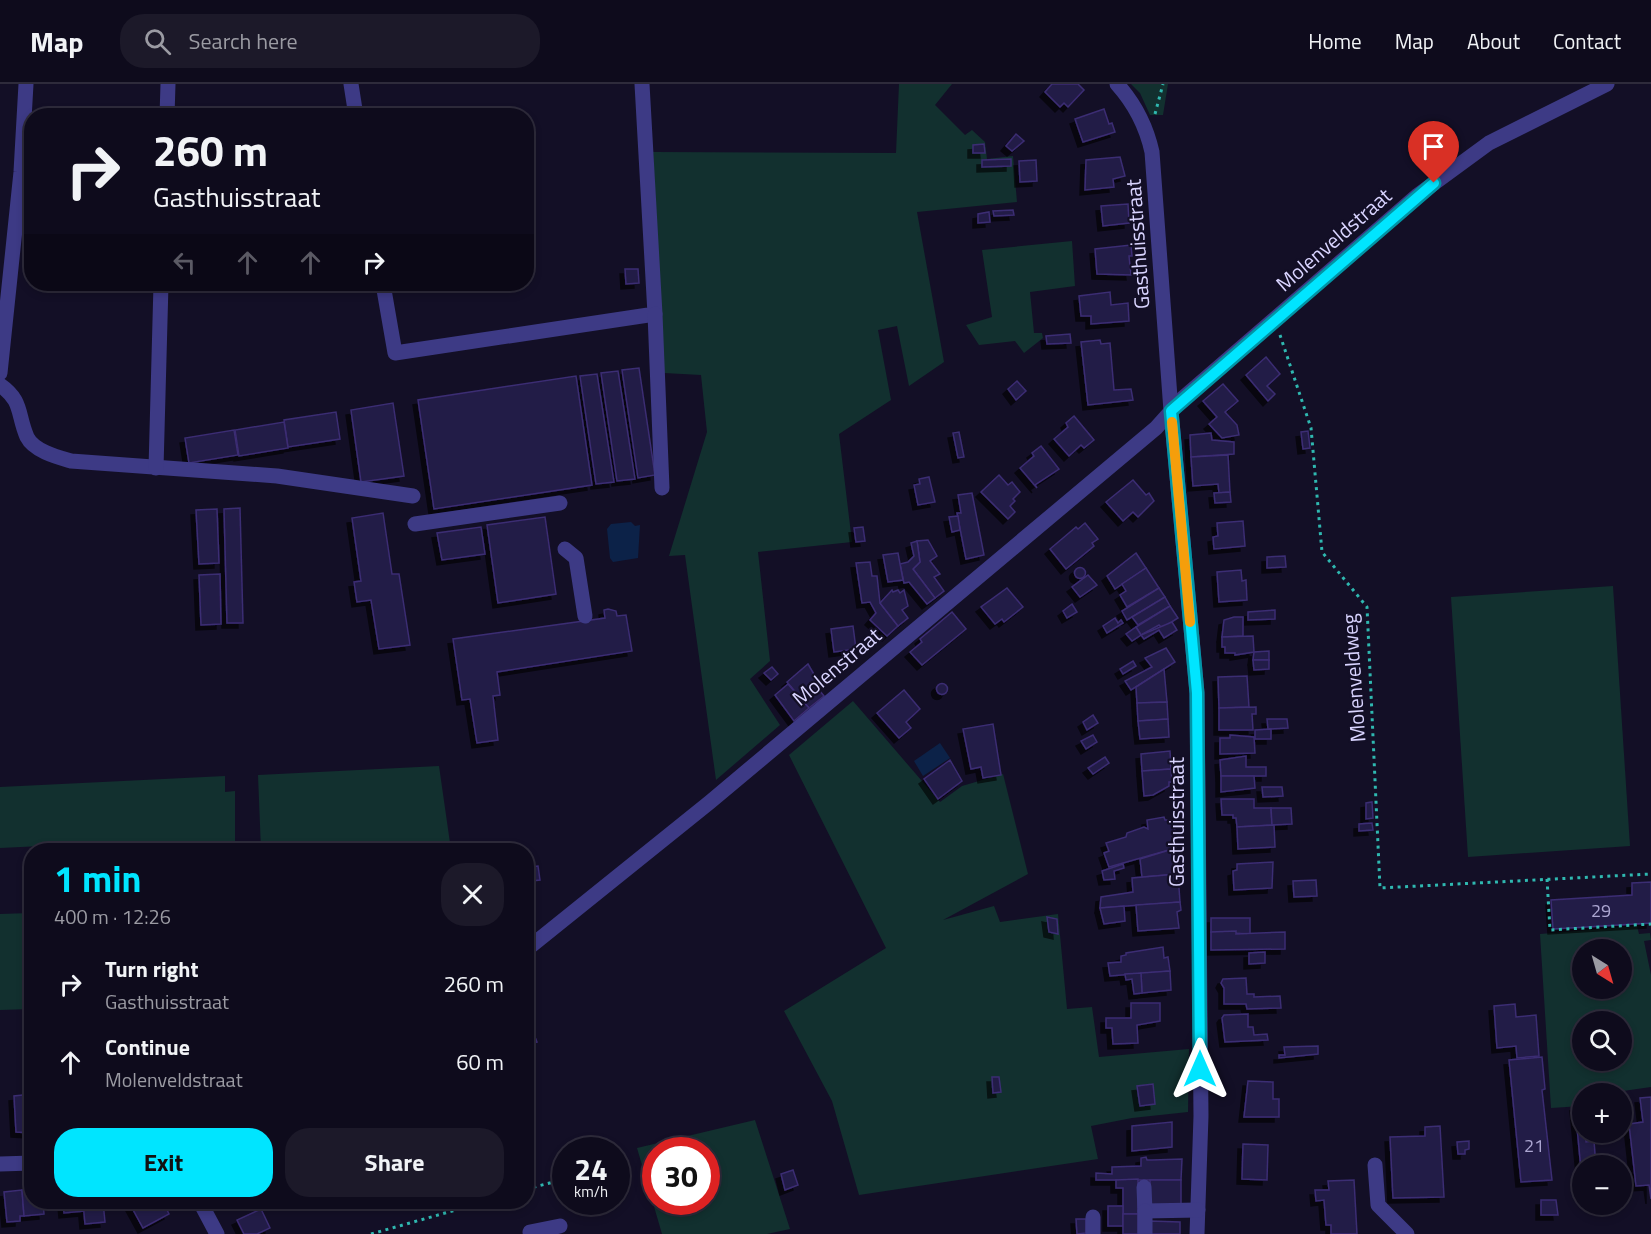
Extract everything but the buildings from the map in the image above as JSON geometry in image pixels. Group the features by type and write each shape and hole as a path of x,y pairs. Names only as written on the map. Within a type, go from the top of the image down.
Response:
{"street":[{"path":"25,108 26,84"},
{"path":"167,108 168,84"},
{"path":"351,84 355,108"},
{"path":"642,84 662,488"},
{"name":"Gasthuisstraat","path":"1117,84 1129,97 1142,119 1152,152 1171,411 1197,693 1201,1104 1197,1234"},
{"name":"Molenveldstraat","path":"1275,319 1418,195 1489,143 1607,84"},
{"path":"0,373 21,172 24,119"},
{"path":"156,468 161,291"},
{"path":"384,291 395,353 655,314"},
{"path":"1171,411 1275,319"},
{"path":"0,385 13,394 28,439 46,453 71,461 277,476 413,496"},
{"name":"Molenstraat","path":"534,945 719,795 1156,428 1171,411"},
{"path":"415,524 560,503"},
{"path":"565,549 576,558 585,616"},
{"path":"0,1164 24,1163"},
{"path":"1375,1165 1378,1205 1407,1234"},
{"path":"1144,1187 1145,1234"},
{"path":"204,1209 217,1234"},
{"path":"1145,1211 1198,1210"},
{"path":"1093,1217 1093,1234"},
{"path":"531,1234 530,1232 560,1226"}],"path":[{"name":"Molenveldweg","path":"1275,319 1311,428 1322,552 1367,607 1380,888 1547,879"},
{"path":"1651,874 1547,879 1550,930 1651,924"},
{"path":"534,1188 552,1183"},
{"path":"371,1234 459,1209"}],"green space":[{"path":"899,84 952,84 935,105 965,135 972,130 985,142 987,159 1013,156 1017,202 917,212 944,362 909,386 897,326 878,330 891,400 839,434 852,542 758,552 770,661 750,679 780,725 716,780 685,555 669,556 707,432 701,375 664,373 653,152 896,153"},
{"path":"1131,84 1168,84 1163,115 1150,115 1140,93"},
{"path":"1072,241 1075,286 1030,292 1034,333 1042,333 1043,338 1024,353 1015,341 979,345 966,325 992,317 982,250"},
{"path":"1613,586 1630,846 1468,857 1451,597"},
{"path":"853,701 940,802 962,786 1003,774 1028,874 943,920 994,906 1000,922 1058,914 1067,1009 1092,1007 1099,1057 1189,1049 1188,1112 1132,1118 1091,1126 1098,1159 859,1195 832,1101 784,1011 886,948 789,755"},
{"path":"439,766 450,843 261,843 258,775"},
{"path":"225,776 225,792 235,791 235,843 24,843 24,847 0,848 0,787"},
{"path":"24,913 24,1009 0,1010 0,914"},
{"path":"1637,926 1639,934 1650,933 1651,940 1644,941 1651,975 1651,1087 1632,1090 1632,1083 1572,1083 1572,1107 1551,1108 1540,934"},
{"path":"755,1120 790,1229 767,1234 662,1234 656,1215 720,1215 720,1137 683,1137"},
{"path":"642,1147 642,1165 637,1148"}],"water":[{"path":"631,522 635,526 640,525 638,558 613,562 610,558 607,529 611,524"},
{"path":"940,743 950,758 923,776 914,761"}],"slow traffic":[{"path":"1172,422 1190,622"}],"route":[{"path":"1200,1069 1197,693 1171,411 1434,183"}]}
